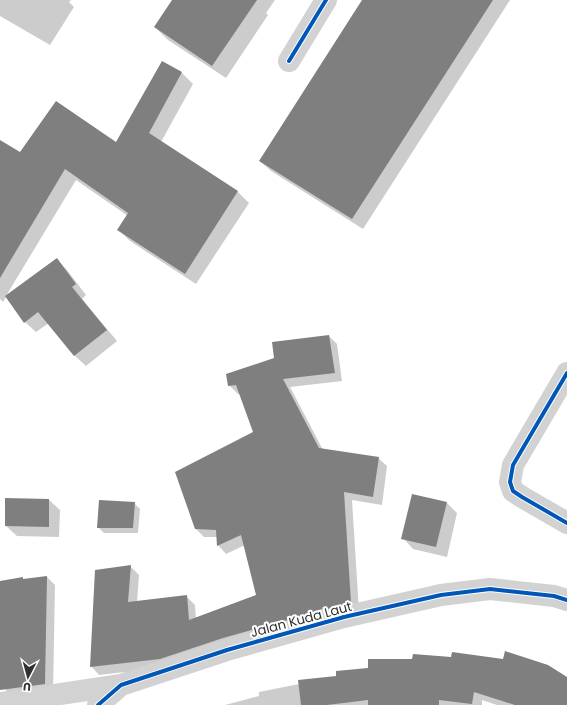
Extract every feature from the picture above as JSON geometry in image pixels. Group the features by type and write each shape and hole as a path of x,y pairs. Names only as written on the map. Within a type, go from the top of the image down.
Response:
{"street":[{"path":"289,61 326,0"},
{"path":"567,373 514,465 510,482 513,491 522,498 567,523"},
{"name":"Jalan Kuda Laut","path":"98,705 121,686 234,648 344,617 441,595 490,589 554,596 567,600"},
{"path":"0,703 121,686"}],"building":[{"path":"172,0 257,0 212,66 154,27"},
{"path":"362,0 493,0 352,219 259,161"},
{"path":"162,61 182,72 149,133 238,191 185,274 117,230 128,213 65,169 0,278 0,140 20,152 56,101 116,142"},
{"path":"57,258 76,284 72,287 107,330 74,356 38,312 24,323 5,296"},
{"path":"329,335 335,373 283,379 319,448 379,457 373,497 344,492 351,603 327,609 327,607 306,615 223,638 160,659 90,667 95,570 131,565 128,602 187,595 189,620 256,595 241,535 217,546 216,530 195,529 175,472 253,432 236,385 228,386 226,374 274,358 272,342"},
{"path":"412,494 447,502 436,547 401,539"},
{"path":"5,498 49,499 49,527 5,526"},
{"path":"99,500 135,502 133,528 97,528"},
{"path":"47,576 45,684 0,690 0,581 23,577 23,579"},
{"path":"505,651 548,665 567,677 567,705 515,705 474,692 472,704 439,700 439,705 368,705 368,700 327,705 301,705 298,680 336,676 336,671 368,668 368,659 412,659 413,654 451,657 452,652 503,659"}],"cycle path":[{"path":"289,61 326,0"},
{"path":"567,373 513,465 510,482 513,491 567,523"},
{"path":"98,705 121,685 227,650 344,617 441,595 490,589 554,596 567,600"}]}
